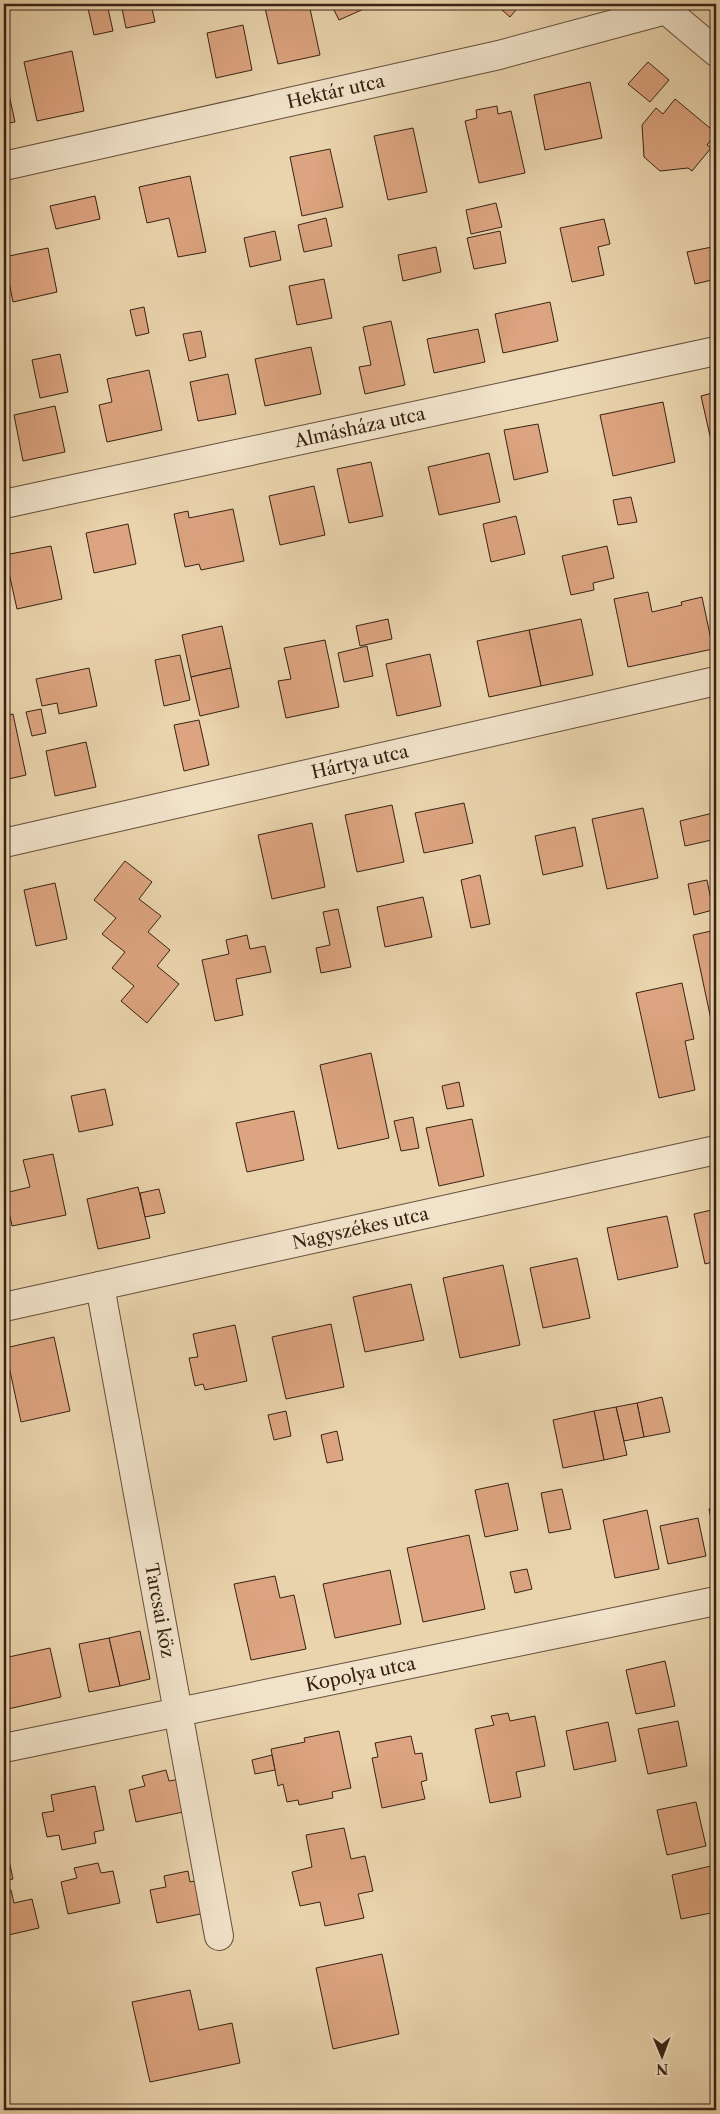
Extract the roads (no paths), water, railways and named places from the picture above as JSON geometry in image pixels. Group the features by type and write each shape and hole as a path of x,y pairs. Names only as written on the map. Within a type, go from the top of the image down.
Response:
{"street":[{"path":"663,7 712,40"},
{"name":"Hektár utca","path":"4,166 499,55 663,7"},
{"name":"Almásháza utca","path":"4,504 716,351"},
{"name":"Hártya utca","path":"4,843 716,681"},
{"name":"Nagyszékes utca","path":"4,1307 716,1150"},
{"name":"Tarcsai köz","path":"100,1286 219,1936"},
{"name":"Kopolya utca","path":"4,1748 716,1601"}]}
